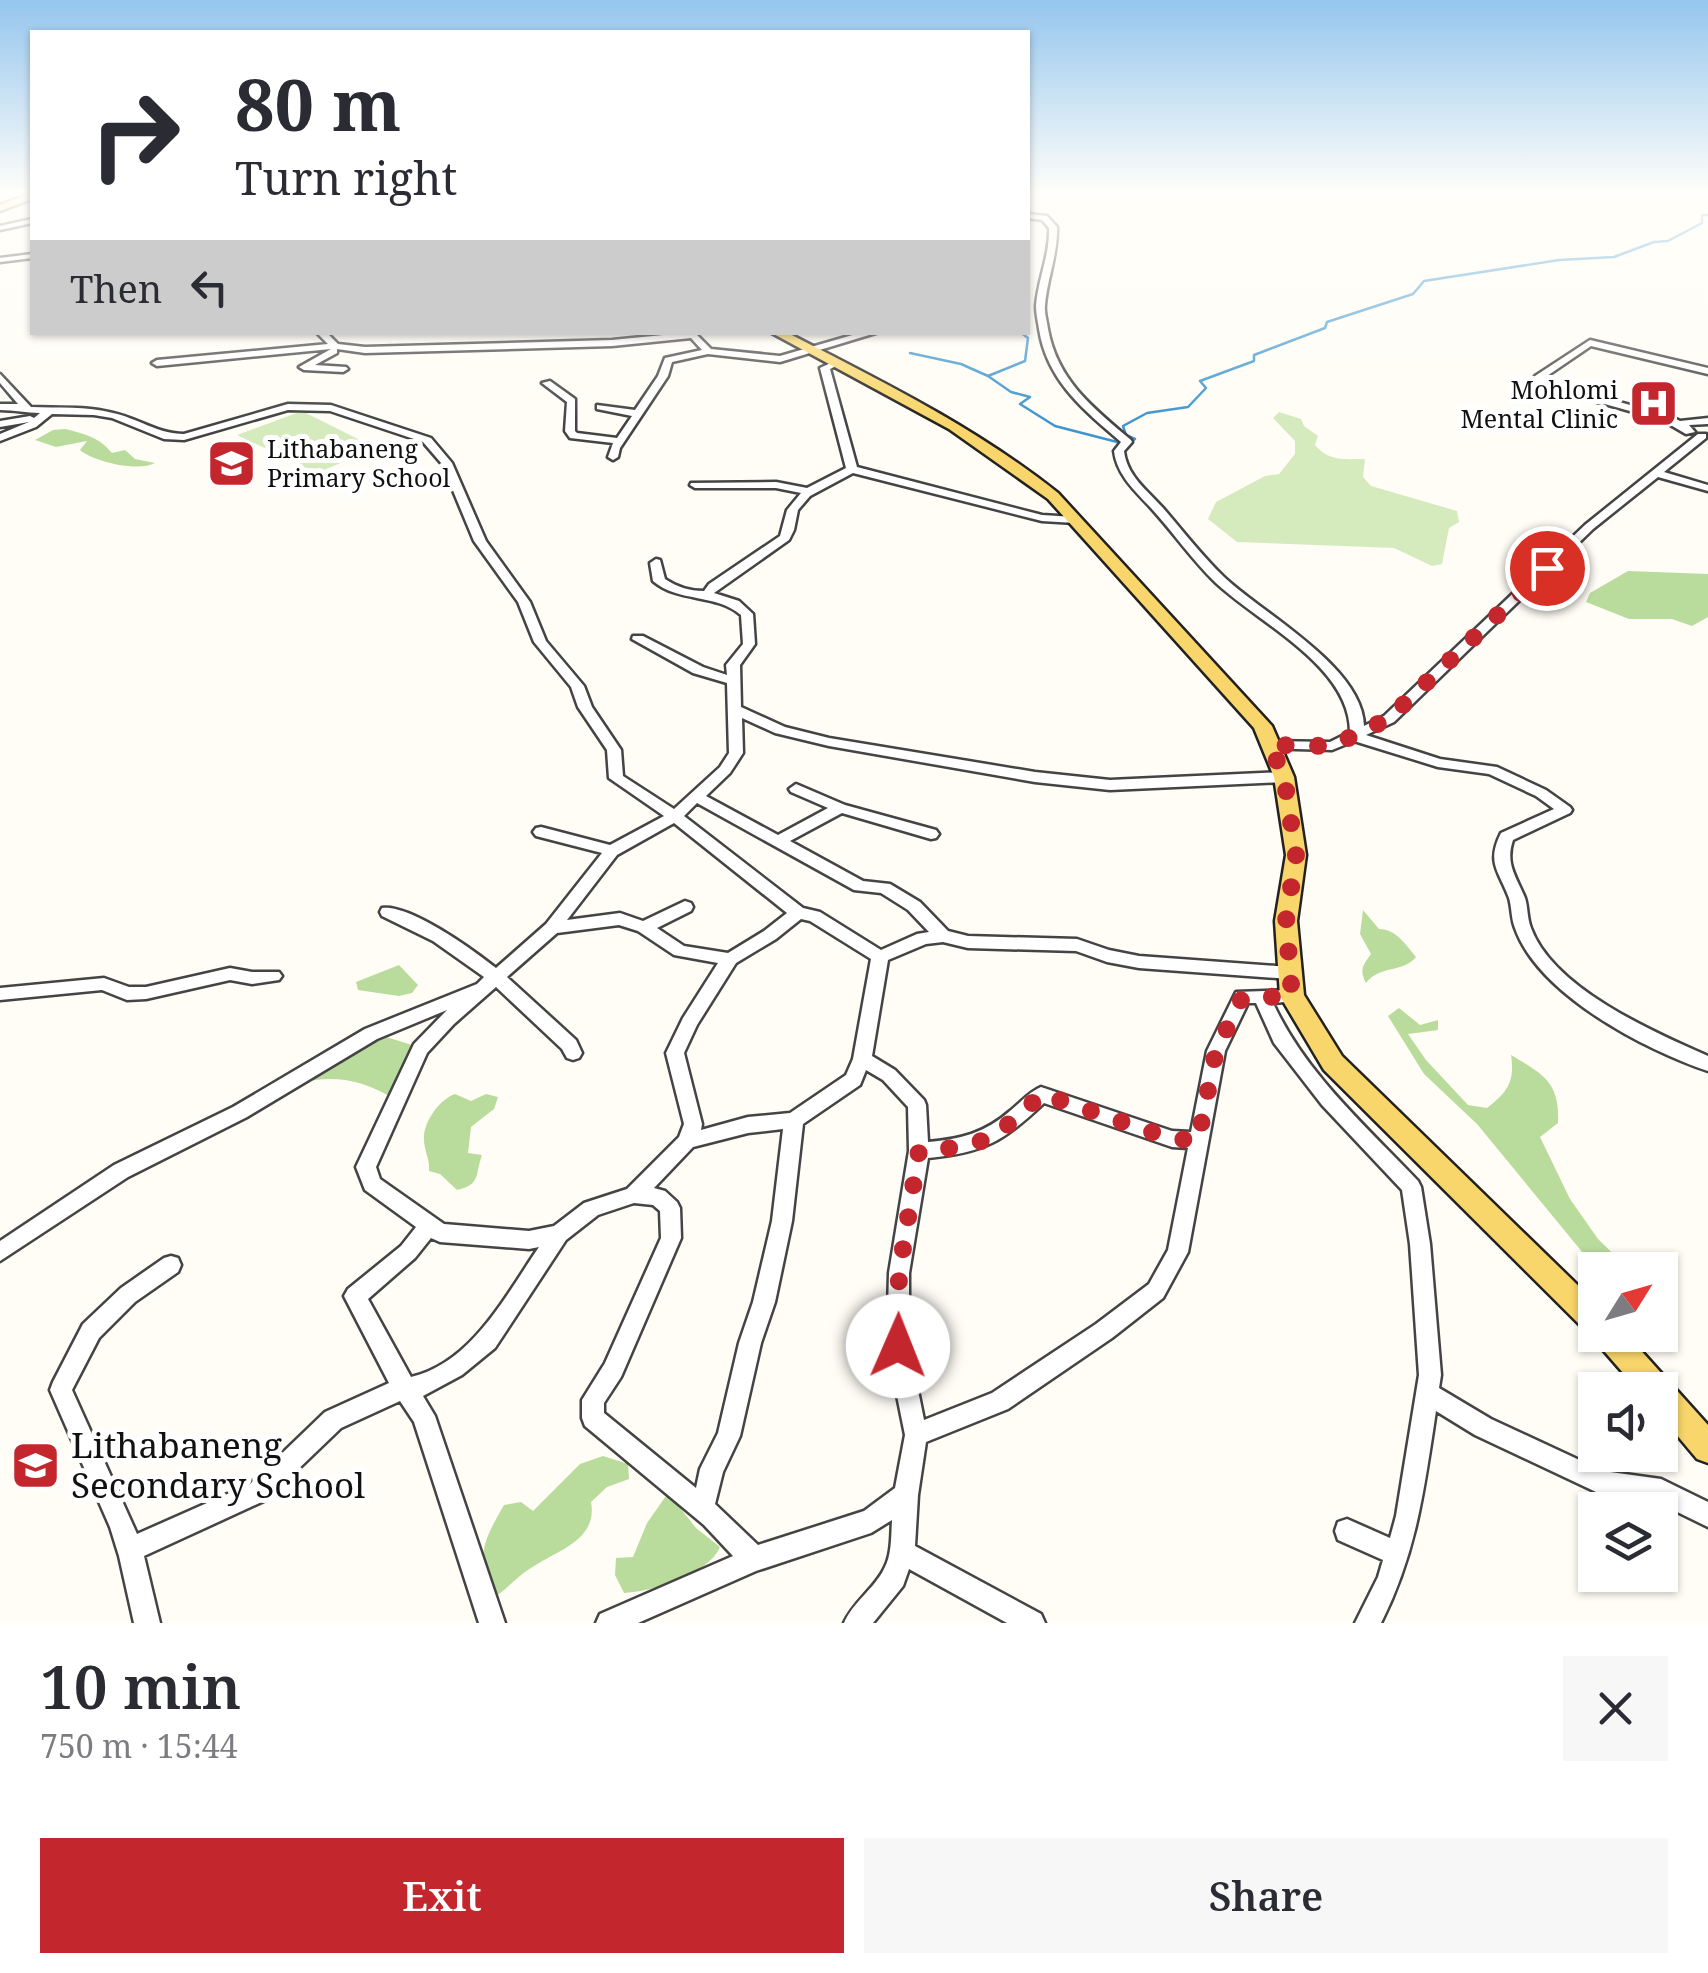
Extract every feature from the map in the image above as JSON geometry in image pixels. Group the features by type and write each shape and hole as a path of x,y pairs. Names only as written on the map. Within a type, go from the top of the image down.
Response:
{"main road":[{"path":"782,335 972,434 1023,470 1075,520 1263,726 1284,777 1296,855 1286,921 1291,984 1333,1063 1578,1304"},
{"path":"1623,1352 1640,1372"},
{"path":"1678,1414 1708,1448"}],"street":[{"path":"1048,268 1042,339 1070,392 1127,442 1119,451 1119,460 1131,479 1222,581 1324,666 1359,712 1357,737"},
{"path":"1030,294 1044,296"},
{"path":"324,335 338,347"},
{"path":"158,363 338,347 612,343 684,335"},
{"path":"694,335 708,351"},
{"path":"614,457 620,441 663,376 668,360 708,351 764,359 814,352 865,335"},
{"path":"1270,745 1332,746 1388,719 1589,527 1705,437 1666,418 1547,385 1538,378 1590,343 1708,370"},
{"path":"338,347 304,367 308,371 343,369"},
{"path":"837,363 825,368 852,468"},
{"path":"0,376 25,407"},
{"path":"546,383 572,402 570,431 574,436 620,441"},
{"path":"0,407 25,407 44,415"},
{"path":"0,424 44,415 104,414 168,437 184,437 288,407 331,408 427,440 447,463 480,540 524,602 540,642 578,686 585,707 614,750 616,778 676,816 798,913 814,916 880,957"},
{"path":"600,407 638,414"},
{"path":"0,438 44,415"},
{"path":"1684,427 1690,420 1708,420"},
{"path":"707,595 785,538 792,511 810,492 852,468 1042,518 1075,520"},
{"path":"1658,474 1708,488"},
{"path":"695,486 776,484 810,492"},
{"path":"559,1234 529,1240 440,1233 372,1184 366,1167 420,1049 552,928 612,851 676,816 714,784 736,753 734,666 749,644 748,614 735,604 669,588 659,581 656,563"},
{"path":"638,639 698,670 734,681"},
{"path":"736,710 780,730 828,742 1035,777 1149,784 1284,777"},
{"path":"1357,737 1438,763 1492,770 1541,793 1564,810 1506,838 1499,854 1500,867 1518,901 1524,930 1546,962 1578,994 1615,1018 1708,1064"},
{"path":"796,789 887,824 931,834"},
{"path":"697,797 860,886 884,888 914,906 942,936"},
{"path":"780,840 840,808"},
{"path":"541,832 612,851"},
{"path":"644,927 686,908"},
{"path":"388,912 433,930 488,983 528,1004 570,1045 573,1053"},
{"path":"634,1195 687,1141 692,1124 675,1053 689,1023 730,959 798,913"},
{"path":"552,928 620,920 644,927 680,951 730,959"},
{"path":"880,957 923,938 942,936 968,942 1061,944 1139,962 1291,984"},
{"path":"687,1141 748,1125 794,1120 853,1080 862,1059 880,957"},
{"path":"0,994 104,984 126,994 146,993 230,974 273,976"},
{"path":"0,1252 121,1171 240,1112 371,1034 488,983"},
{"path":"916,1435 1000,1401 1156,1291 1178,1252 1216,1051 1242,998 1262,998 1291,984"},
{"path":"1262,998 1280,1038 1329,1100 1411,1186 1420,1244 1430,1374 1408,1516 1394,1552 1389,1580 1368,1623"},
{"path":"858,1623 894,1577 902,1552 916,1435 898,1346 899,1273 919,1151 917,1106 889,1075 862,1059"},
{"path":"919,1151 974,1147 1004,1129 1042,1094 1172,1139 1198,1140"},
{"path":"702,1510 712,1468 729,1436 750,1343 764,1302 782,1221 794,1120"},
{"path":"130,1550 258,1492 333,1420 421,1386 454,1368 487,1341 559,1234 591,1208 634,1195 658,1197 670,1208 671,1238 613,1370 592,1400 593,1418 754,1559"},
{"path":"429,1226 408,1252 355,1296 405,1389 424,1416 492,1623"},
{"path":"148,1623 130,1550 98,1466 79,1434 61,1390 91,1331 128,1295 171,1265"},
{"path":"1427,1393 1483,1427 1602,1484 1661,1491 1708,1515"},
{"path":"609,1623 754,1559 871,1521 906,1495"},
{"path":"1348,1531 1394,1552"},
{"path":"902,1552 1032,1623"}],"green space":[{"path":"302,411 376,448 317,473 237,435"},
{"path":"1279,412 1301,419 1318,436 1315,445 1326,454 1365,459 1363,477 1371,486 1457,511 1459,522 1449,528 1442,564 1432,566 1394,548 1237,542 1208,519 1216,502 1265,476 1279,474 1295,454 1295,441 1273,418"},
{"path":"65,429 92,437 112,453 125,450 135,459 155,463 127,466 105,462 80,450 87,441 56,447 35,440 53,430"},
{"path":"1628,571 1708,574 1708,617 1692,626 1672,619 1629,619 1586,602 1590,593"},
{"path":"1363,910 1379,929 1396,935 1416,957 1366,983 1363,968 1371,954 1360,934"},
{"path":"399,965 418,985 412,993 399,996 358,990 356,982"},
{"path":"1399,1008 1420,1025 1438,1020 1438,1030 1408,1034 1426,1060 1468,1105 1487,1108 1500,1097 1511,1079 1511,1055 1547,1081 1556,1098 1558,1123 1540,1137 1570,1199 1611,1252 1582,1252 1477,1124 1424,1074 1388,1016"},
{"path":"380,1035 412,1045 412,1054 389,1096 348,1080 304,1082"},
{"path":"455,1094 471,1101 486,1094 498,1097 494,1109 471,1127 468,1153 482,1155 474,1182 457,1190 440,1174 429,1171 424,1139 433,1112"},
{"path":"603,1456 628,1464 629,1479 607,1487 591,1502 588,1526 574,1542 526,1571 493,1598 484,1550 504,1505 521,1502 533,1511 580,1464"},
{"path":"668,1493 696,1528 720,1547 714,1557 692,1573 663,1585 624,1593 615,1575 616,1558 633,1557 647,1523"}],"waterway":[{"path":"1131,442 1135,439 1126,435 1123,426 1147,413 1188,407 1206,388 1200,381 1254,361 1254,355 1325,328 1327,322 1413,294 1424,281 1509,268"},
{"path":"988,376 1025,361 1028,338 1024,335"},
{"path":"910,353 961,364 988,376"},
{"path":"988,376 1011,392 1030,397 1020,404 1055,426 1121,443"}],"place":[{"name":"Mohlomi Mental Clinic","path":"1653,404"},
{"name":"Lithabaneng Primary School","path":"232,463"},
{"name":"Lithabaneng Secondary School","path":"36,1466"}],"route":[{"path":"898,1346 899,1273 919,1151 974,1147 1004,1129 1042,1094 1172,1139 1198,1140 1216,1051 1242,998 1292,996 1286,921 1296,855 1284,777 1270,745 1332,746 1388,719 1547,568"}]}
